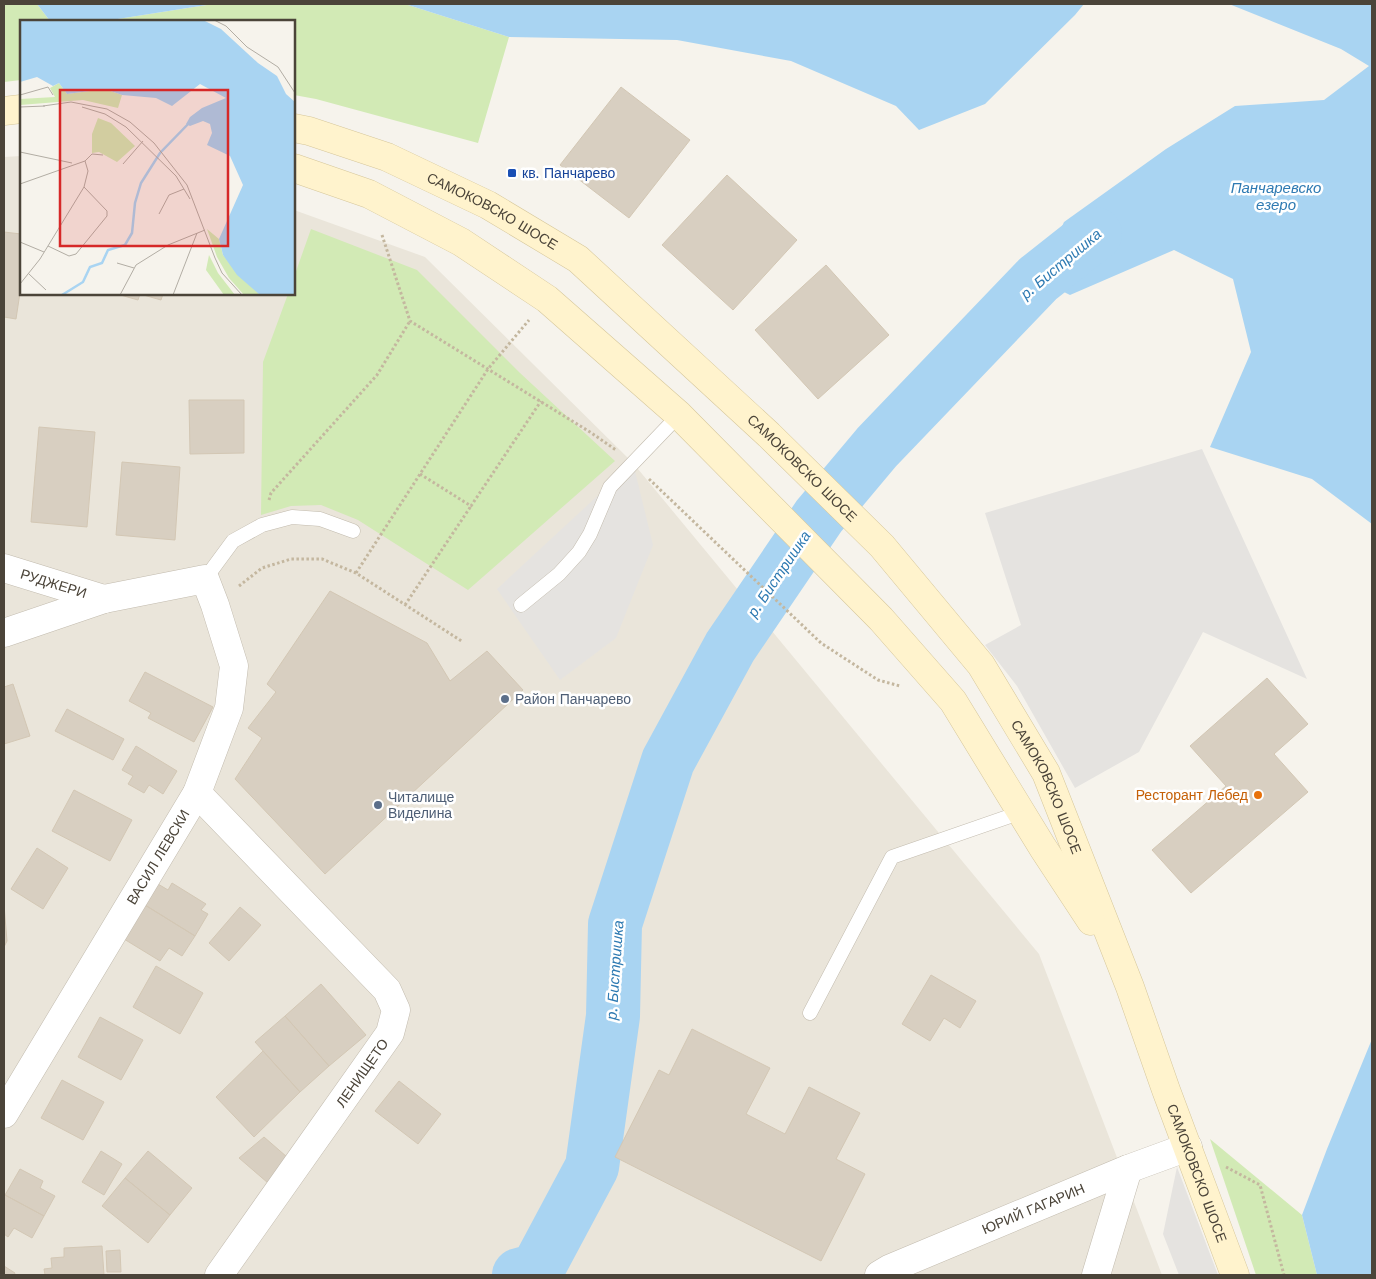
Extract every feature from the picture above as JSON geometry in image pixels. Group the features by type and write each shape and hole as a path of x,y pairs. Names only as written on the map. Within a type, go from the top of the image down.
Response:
{"main road":[{"path":"4,111 20,109"},
{"path":"4,127 20,127"},
{"name":"САМОКОВСКО ШОСЕ","path":"295,128 388,157 488,205 578,260 769,435 882,546 981,665 1046,773 1130,986 1235,1275"},
{"name":"САМОКОВСКО ШОСЕ","path":"295,168 369,194 461,242 547,299 679,415 881,619 954,701 1130,986"}],"street":[{"name":"РУДЖЕРИ","path":"4,568 104,599"},
{"path":"4,633 104,599 205,579"},
{"name":"ВАСИЛ ЛЕВСКИ","path":"4,1114 197,793 229,708 234,666 205,579"},
{"name":"ЛЕНИЩЕТО","path":"197,793 387,990 396,1010 390,1033 219,1275"},
{"name":"ЮРИЙ ГАГАРИН","path":"879,1275 889,1269 1128,1169 1188,1147"},
{"path":"1096,1275 1128,1169"}],"lane":[{"path":"521,605 559,574 579,552 590,534 610,487 679,415"},
{"path":"205,579 233,541 262,525 292,517 320,519 353,531"},
{"path":"810,1013 892,858 1022,812"}],"path":[{"path":"369,194 410,320 590,432 633,463 821,643 878,680 906,688"},
{"path":"262,525 271,493 377,374 410,320"},
{"path":"356,573 488,369"},
{"path":"405,605 540,401"},
{"path":"420,474 471,506"},
{"path":"215,605 262,568 291,559 322,559 356,573 463,642"},
{"path":"1188,1147 1260,1185 1284,1275"}],"shaded area":[{"path":"20,156 20,295 295,295 295,210 425,257 633,463 1039,954 1162,1275 4,1275 4,157"},
{"path":"1202,449 1307,679 1203,632 1139,752 1075,788 1017,686 985,645 1021,625 985,513"},
{"path":"633,463 653,545 616,638 560,680 497,589"},
{"path":"1177,1167 1218,1275 1179,1275 1163,1234"}],"green space":[{"path":"4,4 37,4 49,20 20,20 20,80 4,82"},
{"path":"213,4 405,4 509,37 478,143 316,99 295,95 295,20 111,20"},
{"path":"311,229 417,270 520,373 615,461 468,590 358,520 321,505 291,506 261,515 263,362 288,295 295,295 295,274"},
{"path":"1210,1139 1302,1215 1317,1275 1256,1275"}],"water":[{"path":"37,4 213,4 111,20 49,20"},
{"path":"405,4 1084,4 985,104 919,130 896,106 791,61 677,40 509,37"},
{"name":"Панчаревско езеро","path":"1229,4 1372,4 1372,524 1312,479 1210,447 1251,352 1233,279 1174,250 1070,295 1038,279 1064,222 1166,149 1235,106 1324,100 1369,66 1341,49"},
{"path":"1372,1039 1372,1275 1317,1275 1302,1215"}],"building":[{"path":"621,87 690,140 629,218 560,165"},
{"path":"727,175 797,240 733,310 662,245"},
{"path":"4,232 20,234 20,293 16,319 4,317"},
{"path":"826,265 889,335 818,399 755,330"},
{"path":"120,295 140,295 138,300"},
{"path":"144,295 163,295 161,300"},
{"path":"189,400 244,400 244,453 190,454"},
{"path":"39,427 95,432 87,527 31,522"},
{"path":"122,462 180,467 175,540 116,535"},
{"path":"330,591 427,643 450,681 487,651 523,690 325,874 235,779 262,738 248,728 276,692 267,684"},
{"path":"145,672 213,707 194,742 148,718 151,713 129,701"},
{"path":"1267,678 1308,724 1274,754 1308,792 1191,893 1152,850 1226,786 1190,746"},
{"path":"13,684 30,736 4,744 4,687"},
{"path":"67,709 124,739 113,760 55,731"},
{"path":"136,746 177,771 163,794 149,785 144,793 128,784 133,776 122,770"},
{"path":"74,790 132,820 110,861 52,831"},
{"path":"37,848 68,868 43,909 11,889"},
{"path":"172,883 206,904 201,910 208,914 195,936 145,905 158,884 168,890"},
{"path":"4,905 7,941 4,947"},
{"path":"145,905 195,936 182,956 169,948 160,961 124,939"},
{"path":"240,907 261,925 229,961 209,943"},
{"path":"156,966 203,993 180,1034 133,1007"},
{"path":"931,975 976,1001 960,1028 944,1018 930,1041 902,1024"},
{"path":"321,984 366,1035 329,1066 285,1016"},
{"path":"285,1016 329,1066 300,1092 255,1042"},
{"path":"100,1017 143,1040 121,1080 78,1057"},
{"path":"692,1029 770,1068 746,1114 785,1134 809,1087 860,1113 836,1159 865,1174 821,1261 615,1157 659,1070 669,1075"},
{"path":"263,1051 300,1092 254,1137 216,1097"},
{"path":"62,1080 104,1102 83,1140 41,1118"},
{"path":"399,1081 441,1114 418,1144 375,1111"},
{"path":"264,1137 287,1157 268,1183 239,1158"},
{"path":"101,1151 122,1164 104,1195 82,1182"},
{"path":"148,1151 192,1188 170,1215 125,1178"},
{"path":"20,1169 43,1181 40,1188 55,1196 44,1216 5,1195"},
{"path":"125,1178 170,1215 148,1243 102,1206"},
{"path":"5,1195 44,1216 32,1238 14,1228 8,1237 4,1234"},
{"path":"102,1246 104,1275 45,1275 44,1269 52,1268 51,1258 64,1257 64,1248"},
{"path":"120,1250 121,1272 107,1272 106,1251"},
{"path":"4,1266 15,1273 14,1275 4,1275"}],"waterway":[{"name":"р. Бистришка","path":"519,1275 537,1270 592,1167 613,1016 615,924 668,761 730,647 819,516 877,447 1038,279 1095,234"}],"place":[{"name":"кв. Панчарево","path":"512,173"},
{"name":"Район Панчарево","path":"505,699"},
{"name":"Ресторант Лебед","path":"1258,795"},
{"name":"Читалище Виделина","path":"378,805"}]}
